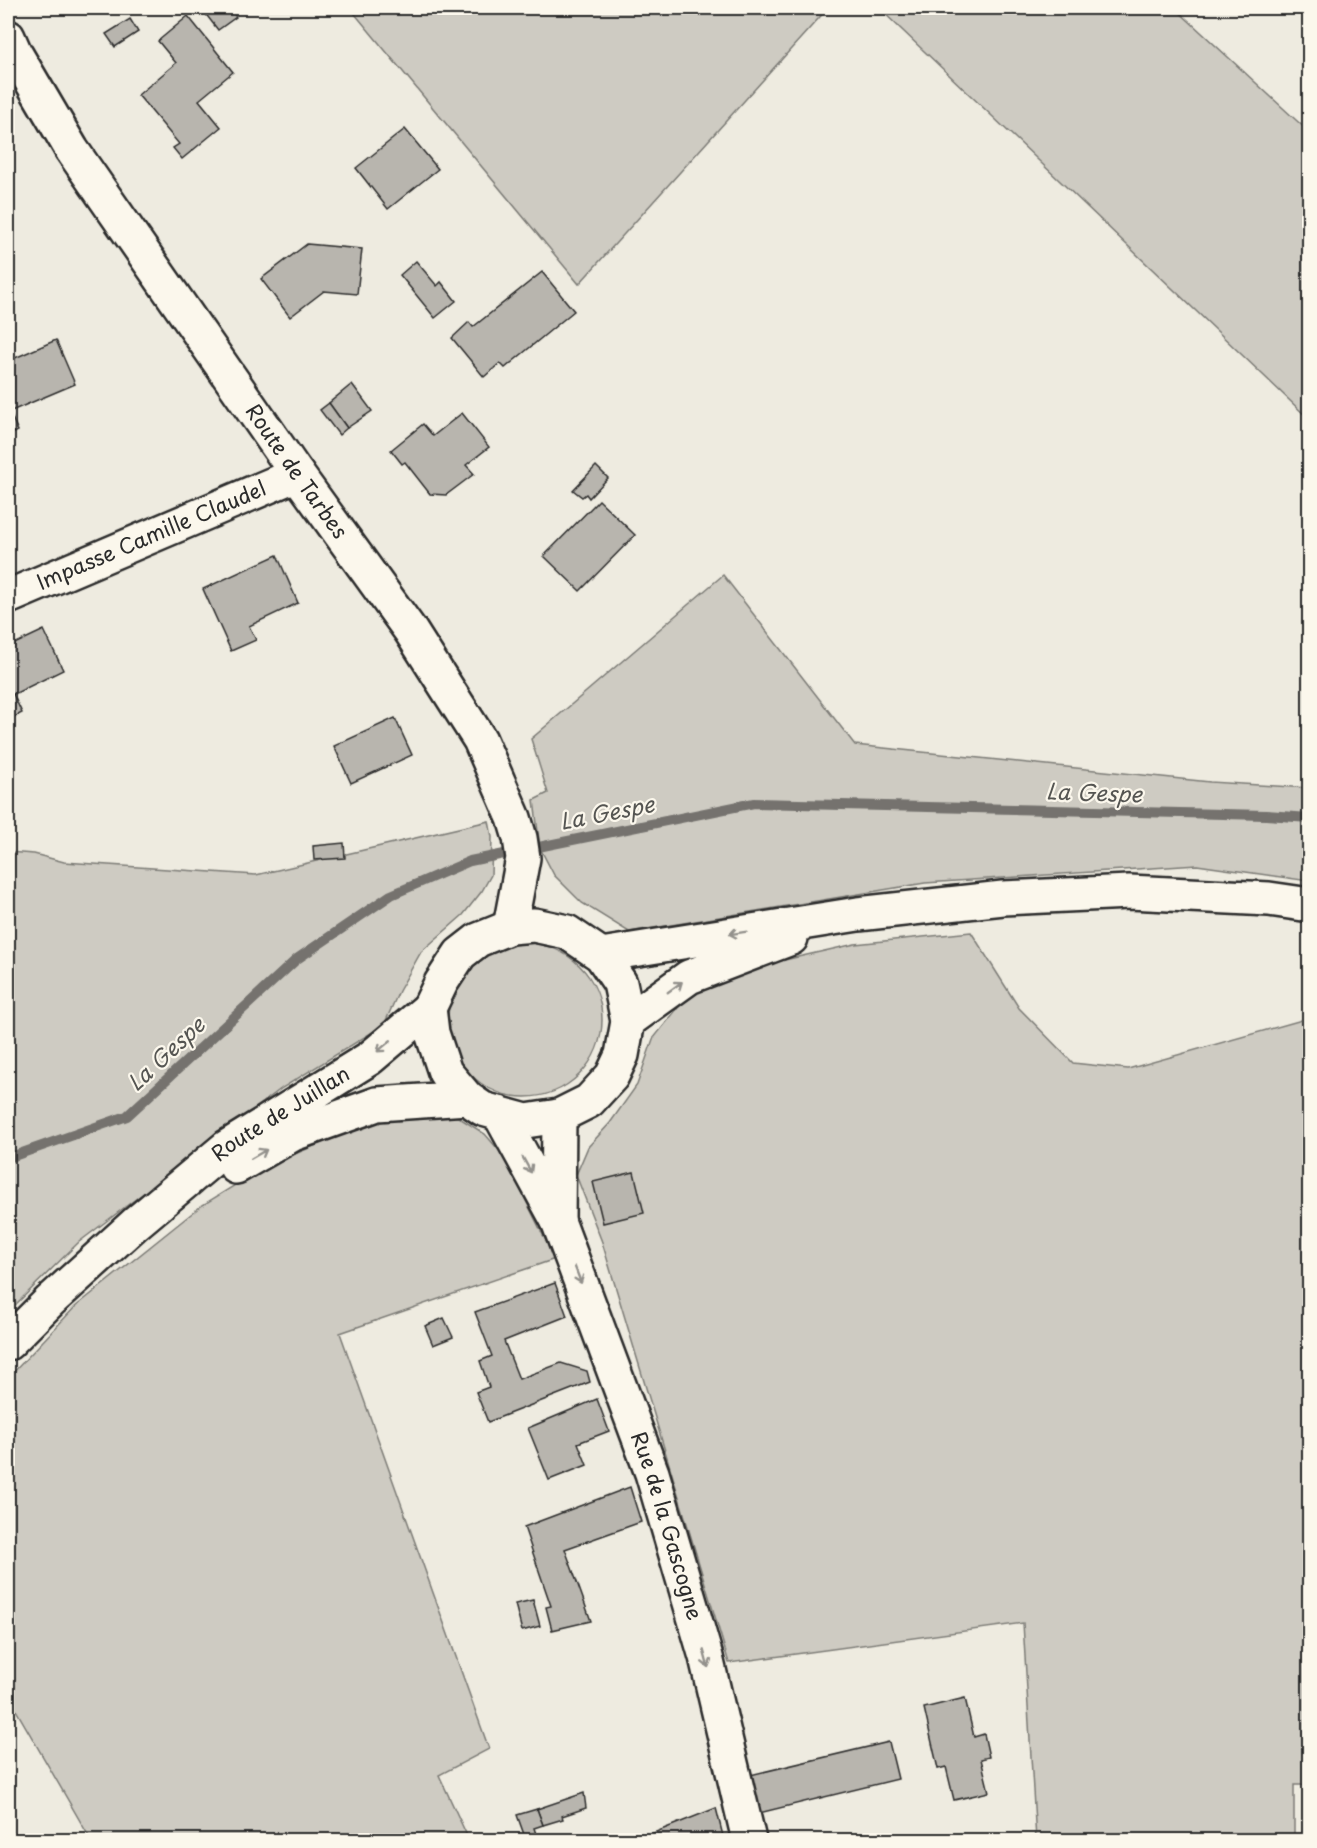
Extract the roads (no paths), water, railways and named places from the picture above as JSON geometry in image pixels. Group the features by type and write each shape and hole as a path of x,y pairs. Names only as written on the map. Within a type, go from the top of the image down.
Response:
{"main road":[{"name":"Route de Tarbes","path":"10,49 72,150 297,474 410,630 480,740 514,818 520,838 523,858 510,927"},
{"name":"Impasse Camille Claudel","path":"8,597 297,474"},
{"path":"601,955 858,914 1003,898 1129,892 1269,899 1310,905"},
{"path":"628,1022 689,977 858,914"},
{"path":"534,925 567,932 601,955 620,983 628,1022 622,1055 612,1076 589,1101 559,1116 526,1121 483,1109 467,1098 445,1072 432,1033 429,1008 441,983 460,954 478,940 510,927 534,925"},
{"name":"Route de Juillan","path":"8,1343 50,1300 135,1224 227,1148 370,1058 429,1008"},
{"name":"Route de Juillan","path":"135,1224 293,1134 377,1104 467,1098"},
{"name":"Rue de la Gascogne","path":"499,1113 558,1221 652,1473 705,1656 749,1840"},
{"name":"Rue de la Gascogne","path":"558,1221 559,1116"}],"waterway":[{"name":"La Gespe","path":"8,1158 127,1116 297,959 391,895 470,861 754,803 1266,815 1310,818"}]}
